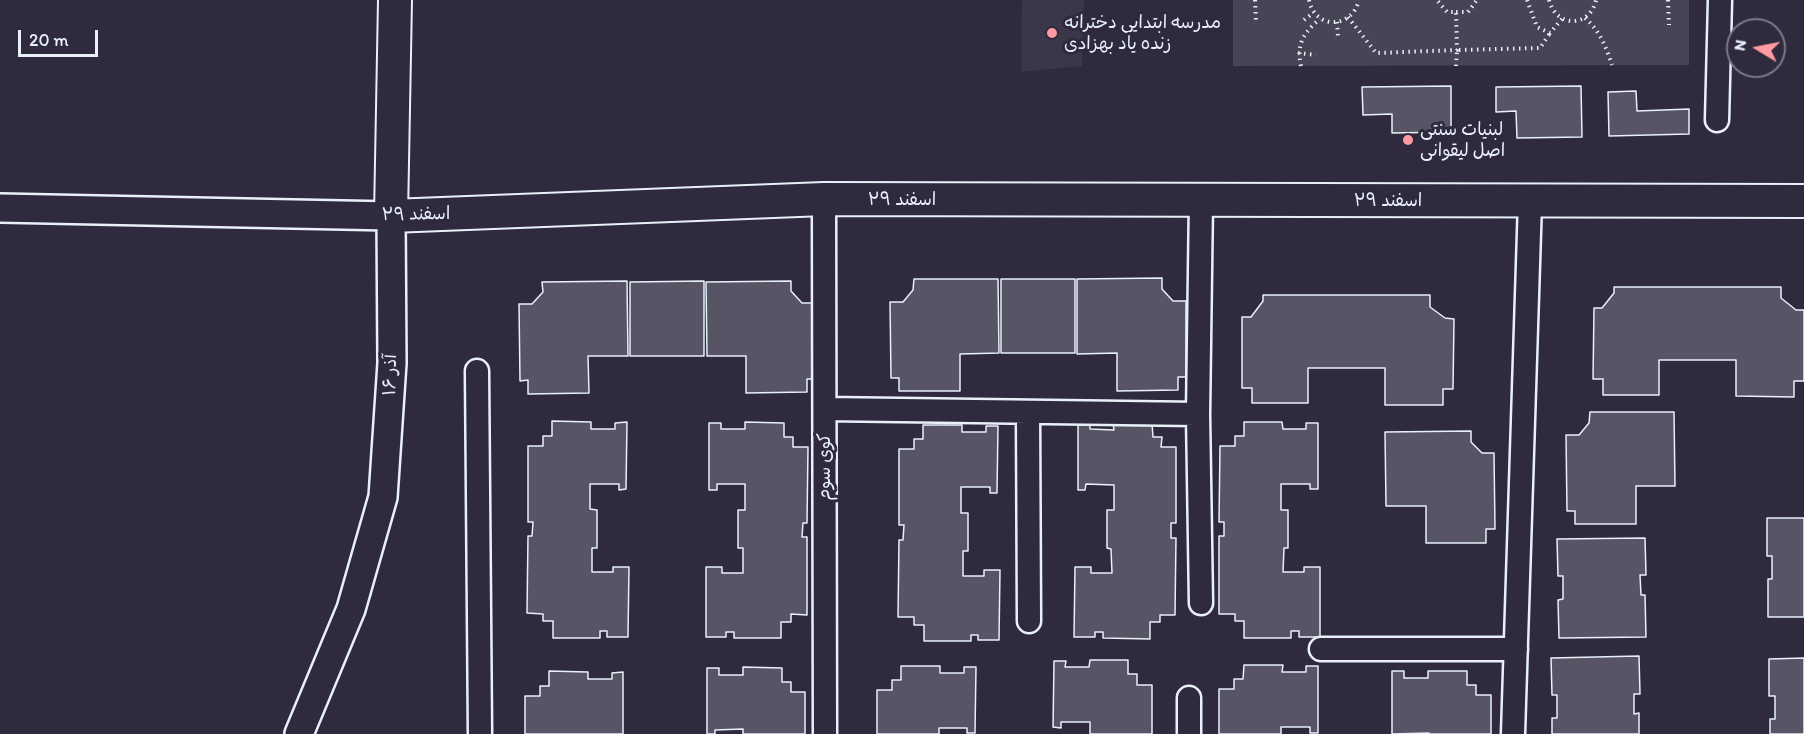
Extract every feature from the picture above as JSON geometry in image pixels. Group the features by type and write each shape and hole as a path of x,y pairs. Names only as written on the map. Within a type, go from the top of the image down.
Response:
{"main road":[{"name":"۱۶ آذر","path":"391,216 395,0"},
{"name":"۲۹ اسفند","path":"391,216 824,200 1804,201"}],"street":[{"path":"1717,120 1720,0"},
{"name":"کوی سوم","path":"824,200 825,734"},
{"path":"1201,200 1198,414 1201,603"},
{"path":"1513,734 1530,201"},
{"name":"۲۹ اسفند","path":"0,208 391,216"},
{"name":"۱۶ آذر","path":"299,734 351,609 384,497 392,363 391,216"},
{"path":"477,371 480,734"},
{"path":"825,409 1198,414"},
{"path":"1028,412 1029,621"},
{"path":"1321,649 1516,649"},
{"path":"1188,698 1189,734"}],"path":[{"path":"1255,0 1256,21"},
{"path":"1309,0 1313,12 1320,18 1337,22 1348,17 1357,9 1359,0"},
{"path":"1437,0 1447,12 1468,12 1477,0"},
{"path":"1527,0 1537,27 1550,33"},
{"path":"1549,0 1551,7 1562,19 1577,21 1585,18 1595,6 1596,0"},
{"path":"1668,0 1669,25"},
{"path":"1304,20 1313,12"},
{"path":"1456,12 1456,66"},
{"path":"1348,17 1376,52 1540,48 1562,19"},
{"path":"1301,66 1298,53 1307,30 1320,18"},
{"path":"1585,18 1594,26 1606,45 1612,65"},
{"path":"1337,22 1338,37"},
{"path":"1298,53 1316,55"}],"shaded area":[{"name":"مدرسه ابتدایی دخترانه زنده یاد بهزادی","path":"1022,0 1084,0 1082,66 1021,72"},
{"path":"1233,0 1689,0 1689,65 1233,66"}],"building":[{"path":"1451,86 1451,132 1392,133 1392,114 1363,115 1362,87"},
{"path":"1581,86 1582,137 1517,138 1516,111 1496,112 1496,87"},
{"path":"1636,91 1637,111 1689,109 1689,134 1609,136 1608,92"},
{"path":"1162,278 1162,289 1173,301 1186,301 1186,377 1178,377 1178,390 1117,391 1117,353 1077,354 1077,279"},
{"path":"914,279 998,279 999,353 960,354 960,391 899,391 899,378 891,378 890,302 903,302 913,290"},
{"path":"1001,279 1075,279 1075,353 1001,353"},
{"path":"627,281 628,356 588,356 589,393 528,394 528,380 520,381 519,304 532,304 543,292 542,282"},
{"path":"704,281 704,356 630,356 630,282"},
{"path":"791,281 791,291 802,303 814,303 815,379 807,379 807,392 746,393 746,356 707,356 706,282"},
{"path":"1614,287 1781,287 1781,298 1796,310 1804,310 1804,381 1794,381 1794,397 1736,396 1736,360 1659,360 1659,395 1603,395 1603,379 1593,379 1594,308 1602,308 1614,293"},
{"path":"1263,295 1430,295 1430,307 1445,318 1454,319 1453,389 1443,389 1443,405 1385,405 1385,368 1308,368 1308,403 1252,403 1252,388 1242,388 1242,317 1251,317 1263,301"},
{"path":"1590,412 1674,412 1675,486 1636,486 1636,524 1575,524 1575,511 1567,511 1566,435 1579,435 1589,423"},
{"path":"552,421 591,422 591,429 615,429 615,423 627,422 626,489 619,490 619,484 590,484 590,509 597,510 597,548 592,548 592,572 613,572 613,567 629,567 628,637 607,637 607,631 600,631 600,638 553,638 553,621 543,621 543,614 527,613 528,536 532,536 533,522 528,522 528,446 543,446 543,436 552,436"},
{"path":"745,422 784,423 784,437 793,437 793,447 808,447 807,523 803,523 802,537 807,537 807,615 791,614 791,622 781,622 781,638 734,638 734,632 726,632 726,637 706,637 706,567 722,567 722,573 743,573 743,548 738,548 738,510 745,510 745,484 717,484 717,490 709,490 709,423 721,423 721,429 745,429"},
{"path":"1244,422 1282,422 1283,429 1306,429 1306,423 1318,423 1318,489 1310,489 1310,484 1281,484 1281,510 1288,510 1288,548 1284,548 1283,572 1304,572 1304,567 1320,567 1320,637 1299,637 1299,631 1291,631 1291,638 1244,638 1244,621 1235,621 1235,614 1219,614 1219,536 1224,536 1224,522 1219,522 1220,446 1235,446 1235,436 1244,436"},
{"path":"1078,423 1090,423 1090,429 1114,430 1113,423 1152,423 1153,437 1162,437 1161,447 1176,447 1176,523 1171,523 1171,538 1176,538 1175,615 1160,615 1160,622 1150,622 1150,639 1103,638 1103,632 1095,632 1095,637 1074,637 1075,567 1091,567 1091,573 1112,573 1111,549 1107,548 1107,510 1114,510 1114,485 1086,484 1085,490 1078,490"},
{"path":"923,425 962,425 962,432 986,432 986,426 998,426 997,493 990,493 990,487 961,487 961,513 968,513 968,551 963,551 963,576 984,576 984,570 1000,570 999,640 978,640 978,635 971,635 971,641 924,641 924,625 914,625 914,617 898,617 899,540 903,540 904,525 899,525 899,449 914,449 914,439 923,439"},
{"path":"1471,431 1471,442 1482,453 1494,453 1495,529 1486,529 1486,543 1426,543 1426,506 1386,506 1385,432"},
{"path":"1767,518 1804,518 1804,617 1768,617 1768,579 1772,579 1772,556 1767,556"},
{"path":"1645,538 1646,575 1640,575 1641,595 1645,595 1646,637 1559,638 1558,600 1563,599 1563,576 1558,576 1557,539"},
{"path":"1639,656 1640,694 1634,694 1634,714 1639,713 1639,734 1552,734 1552,718 1557,718 1557,695 1552,695 1551,658"},
{"path":"1804,658 1804,734 1770,734 1770,719 1775,719 1775,696 1769,696 1769,659"},
{"path":"1090,660 1128,660 1128,674 1137,674 1137,685 1152,685 1152,734 1090,734 1090,722 1061,722 1061,728 1053,727 1054,661 1066,661 1065,667 1089,667"},
{"path":"1244,665 1283,665 1282,672 1306,672 1306,666 1318,666 1318,733 1310,733 1310,727 1281,727 1281,734 1219,734 1219,689 1234,689 1234,679 1243,679"},
{"path":"901,666 940,666 940,673 964,673 964,667 976,667 975,733 967,733 967,728 939,728 939,734 877,734 877,690 892,690 892,680 901,680"},
{"path":"743,667 782,668 782,682 791,682 791,692 805,692 805,734 743,734 743,729 715,730 715,734 707,734 707,668 719,668 719,675 743,675"},
{"path":"549,671 588,672 588,679 612,679 612,673 623,672 623,734 525,734 525,696 540,696 540,686 549,686"},
{"path":"1392,671 1404,671 1404,678 1428,678 1428,671 1467,671 1467,685 1476,685 1476,695 1491,695 1491,734 1392,734"}],"place":[{"name":"مدرسه ابتدایی دخترانه زنده یاد بهزادی","path":"1052,33"},
{"name":"لبنیات سنتی اصل لیقوانی","path":"1408,140"}]}
